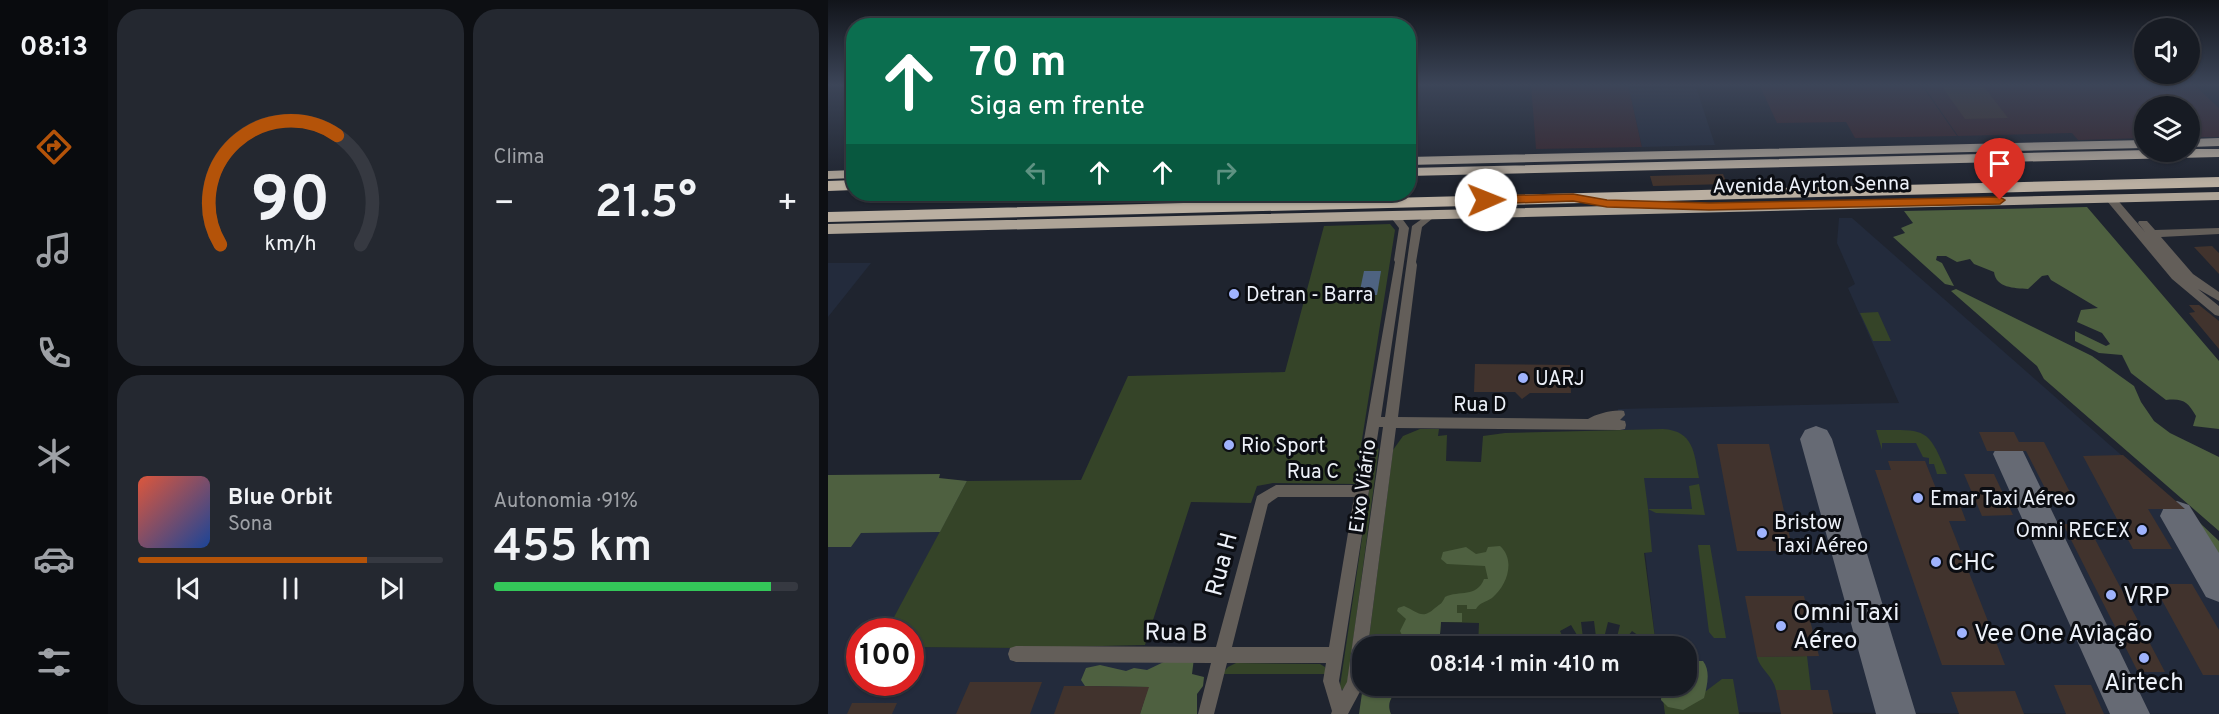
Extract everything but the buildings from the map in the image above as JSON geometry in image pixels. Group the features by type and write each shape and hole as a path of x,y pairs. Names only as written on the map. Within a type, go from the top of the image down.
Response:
{"highway":[{"path":"2200,143 2219,142"},
{"name":"Avenida Ayrton Senna","path":"1416,161 2134,145"},
{"path":"2013,159 2103,146"},
{"path":"1537,157 1554,147"},
{"path":"1603,147 1626,156"},
{"name":"Avenida Ayrton Senna","path":"1416,172 2219,153"},
{"path":"1547,169 1643,155"},
{"path":"828,175 846,174"},
{"name":"Avenida Ayrton Senna","path":"828,217 2219,182"},
{"path":"828,186 846,185"},
{"path":"2101,185 2149,191 2219,195"},
{"name":"Avenida Ayrton Senna","path":"859,228 1709,207 2115,203 2219,195"},
{"path":"1573,198 1607,203 1709,207"},
{"path":"1230,219 1359,203"},
{"path":"828,228 859,228"}],"street":[{"path":"2115,203 2189,277 2219,297"},
{"path":"1394,215 1401,222 1404,232 1416,231 1421,222 1433,214"},
{"name":"Eixo Viário","path":"1340,712 1331,681 1373,422 1406,262 1416,231"},
{"path":"2147,234 2219,231"},
{"name":"Eixo Viário","path":"1340,712 1355,684 1392,423 1406,262 1404,232"},
{"path":"2147,234 2176,276 2219,312"},
{"path":"2202,298 2219,297"},
{"name":"Rua D","path":"1373,422 1586,423 1620,420"},
{"path":"1370,443 1389,443"},
{"name":"Rua C","path":"1265,496 1286,490 1362,491"},
{"name":"Rua H","path":"1206,714 1260,505 1265,496"},
{"name":"Rua B","path":"1016,654 1336,655"}],"shaded area":[{"path":"1534,117 1635,117 1642,147 1536,149"},
{"path":"1635,117 1706,117 1715,145 1642,147"},
{"path":"1774,117 1944,117 1957,136 1855,138 1846,122 1777,123"},
{"path":"1945,117 2134,117 2134,138 2078,140 2072,133 1958,136"},
{"path":"2200,117 2219,117 2219,137 2200,137"},
{"path":"1839,218 1852,218 2219,541 2219,714 1665,712 1663,696 1697,696 1697,636 1655,636 1631,431 1621,432 1618,409 1899,403 1848,288 1855,284 1837,243"},
{"path":"828,263 871,263 828,317"},
{"path":"1364,271 1381,271 1377,295 1359,295"},
{"path":"940,532 894,618 846,618 846,696 924,696 924,647 1019,648 1013,662 1191,662 1178,714 828,714 828,547 851,547 860,533"}],"green space":[{"path":"2087,207 2219,361 2219,429 2193,426 2196,416 2187,404 2181,400 2166,400 2131,373 2122,355 2099,353 2075,341 2075,331 2106,346 2110,344 2102,333 2077,322 2081,310 2098,308 2051,280 2048,275 2042,276 2028,289 2012,287 2002,284 1995,277 1994,272 1974,264 1970,259 1957,262 1946,256 1937,256 1936,260 1942,263 1954,286 1945,284 1893,237 1905,233 1901,228 1913,223 1904,211"},
{"name":"Rio Sport","path":"1390,224 1395,230 1355,484 1273,483 1257,486 1251,503 1191,502 1145,645 924,647 924,618 894,618 967,481 1081,480 1128,376 1285,372 1324,226"},
{"path":"1956,289 2092,356 2134,386 2141,402 2154,421 2170,433 2219,457 2219,531 2044,379 2037,366 1951,291"},
{"path":"1878,312 1891,341 1873,341 1860,313"},
{"path":"1420,429 1439,429 1438,436 1447,435 1446,461 1481,462 1483,436 1505,433 1663,429 1681,434 1687,439 1694,452 1699,478 1644,478 1652,552 1644,553 1655,636 1639,636 1632,631 1628,636 1617,636 1620,625 1608,622 1604,636 1596,636 1594,621 1581,622 1583,636 1578,636 1571,625 1560,631 1562,636 1478,636 1479,623 1441,622 1440,636 1369,636 1393,450 1403,436"},
{"path":"1876,430 1905,430 1923,434 1935,447 1947,474 1937,474 1934,464 1929,464 1929,458 1923,457 1916,443 1882,443 1882,450"},
{"path":"1379,448 1347,686 1342,690 1340,686 1375,451"},
{"path":"940,474 939,478 967,481 940,532 861,533 851,547 828,547 828,475"},
{"path":"1699,484 1705,515 1656,513 1648,509 1692,509 1689,486"},
{"path":"2183,507 2219,541 2219,557 2204,535 2184,517"},
{"path":"1698,545 1710,545 1726,638 1714,638 1709,632"},
{"path":"1500,546 1508,558 1508,573 1497,593 1476,609 1467,609 1467,605 1457,605 1457,613 1462,613 1462,622 1441,622 1440,636 1402,636 1400,631 1406,619 1397,611 1398,608 1404,606 1420,614 1427,614 1441,604 1445,597 1477,589 1484,579 1488,579 1485,566 1447,564 1441,559 1443,552 1466,547 1476,554 1486,552 1488,547"},
{"path":"1807,656 1811,690 1776,690 1757,657"},
{"path":"1194,658 1192,674 1204,677 1203,686 1197,694 1197,714 1140,714 1148,687 1085,686 1081,680 1086,668 1100,665 1126,671 1134,668 1147,670 1170,659"},
{"path":"1697,661 1703,661 1708,679 1704,698 1683,710 1668,707 1661,700 1661,696 1697,696"},
{"path":"1236,663 1320,664 1325,667 1326,674 1222,674"},
{"path":"1722,679 1733,679 1739,714 1665,714 1663,696 1697,696 1697,691 1706,691"},
{"path":"1362,696 1394,696 1389,706 1391,714 1359,714"}],"taxiway":[{"path":"1816,439 1896,714"},
{"path":"2009,454 2130,714"},
{"path":"2177,516 2219,585"}],"place":[{"name":"Detran - Barra","path":"1234,294"},
{"name":"UARJ","path":"1523,378"},
{"name":"Rio Sport","path":"1229,445"},
{"name":"Emar Taxi Aéreo","path":"1918,498"},
{"name":"Omni RECEX","path":"2142,530"},
{"name":"Bristow Taxi Aéreo","path":"1762,533"},
{"name":"CHC","path":"1936,562"},
{"name":"VRP","path":"2111,595"},
{"name":"Omni Taxi Aéreo","path":"1781,626"},
{"name":"Vee One Aviação","path":"1962,633"},
{"name":"Airtech","path":"2144,658"}],"route":[{"path":"1486,200 1573,198 1607,203 1709,207 2000,200"}]}
